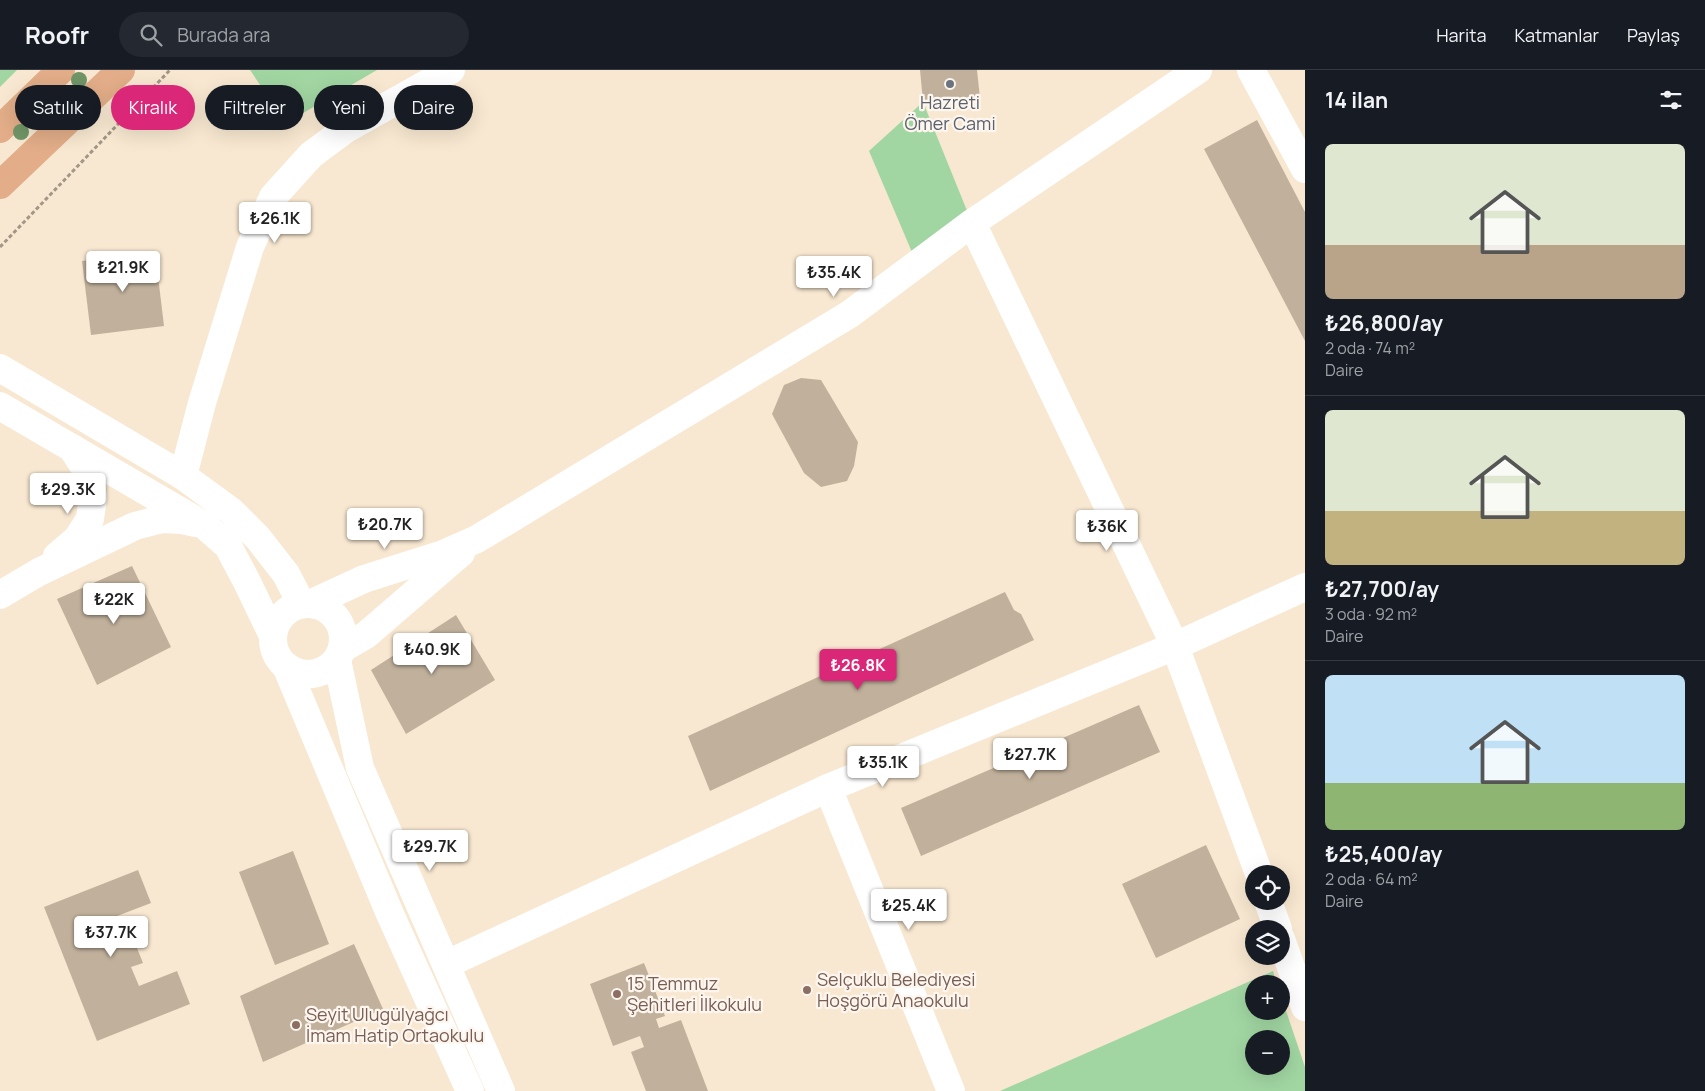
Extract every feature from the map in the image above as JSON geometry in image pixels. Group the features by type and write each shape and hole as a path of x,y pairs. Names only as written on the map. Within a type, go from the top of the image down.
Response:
{"main road":[{"path":"0,129 61,70"},
{"path":"0,186 121,70"}],"street":[{"path":"183,476 202,403 247,256 273,196 311,155 346,129 451,70"},
{"path":"272,636 275,625 281,615 290,608 364,579 443,554 478,538 850,314 972,223 1198,70"},
{"path":"1251,70 1305,168"},
{"path":"972,223 1175,646 1256,865"},
{"path":"0,368 183,476 231,511 258,538 306,603 325,607 334,614 341,625 344,637 340,655 360,768 501,1091"},
{"path":"0,406 204,525 228,546 272,636 278,658 295,672 306,674 318,673 328,668 340,655 366,635 478,538"},
{"path":"0,413 26,421"},
{"path":"39,572 78,539 90,519 93,497 88,471 72,447"},
{"path":"0,595 39,572 136,526 162,519 182,520 204,525"},
{"path":"447,964 828,788 1175,646 1305,587"},
{"path":"286,666 390,914 470,1091"},
{"path":"828,788 951,1091"},
{"path":"1290,964 1305,1007"}],"path":[{"path":"0,248 170,70"}],"green space":[{"path":"0,70 17,70 0,87"},
{"path":"250,70 377,70 351,85 314,85 314,107 304,113 304,85 260,85"},
{"path":"923,102 972,223 917,264 869,151"},
{"path":"1273,971 1274,975 1264,975"},
{"path":"1245,983 1245,1020 1289,1020 1305,1067 1305,1091 1000,1091"}],"building":[{"name":"Hazreti Ömer Cami","path":"920,70 977,70 980,98 923,102"},
{"path":"1257,120 1305,212 1305,341 1204,149"},
{"path":"155,251 164,326 91,335 82,261"},
{"path":"801,378 821,380 858,442 854,466 847,481 821,487 804,473 772,414 784,385"},
{"path":"132,566 171,647 97,685 57,599"},
{"path":"1005,592 1014,610 1021,614 1034,640 710,791 688,736"},
{"path":"456,615 495,680 406,734 371,670"},
{"path":"1139,705 1160,752 921,856 901,808"},
{"path":"1206,845 1240,919 1156,958 1122,884"},
{"path":"293,851 329,944 275,965 239,872"},
{"path":"138,870 151,903 112,918 120,938 131,933 143,963 131,967 139,986 177,971 190,1004 97,1041 44,907"},
{"path":"354,944 383,1009 263,1062 240,996"},
{"path":"644,963 665,1016 656,1019 659,1028 681,1020 708,1091 646,1091 631,1052 644,1047 640,1036 613,1046 590,984"}],"place":[{"name":"Hazreti Ömer Cami","path":"950,84"},
{"name":"Selçuklu Belediyesi Hoşgörü Anaokulu","path":"807,990"},
{"name":"15 Temmuz Şehitleri İlkokulu","path":"617,994"},
{"name":"Seyit Ulugülyağcı İmam Hatip Ortaokulu","path":"296,1025"}]}
